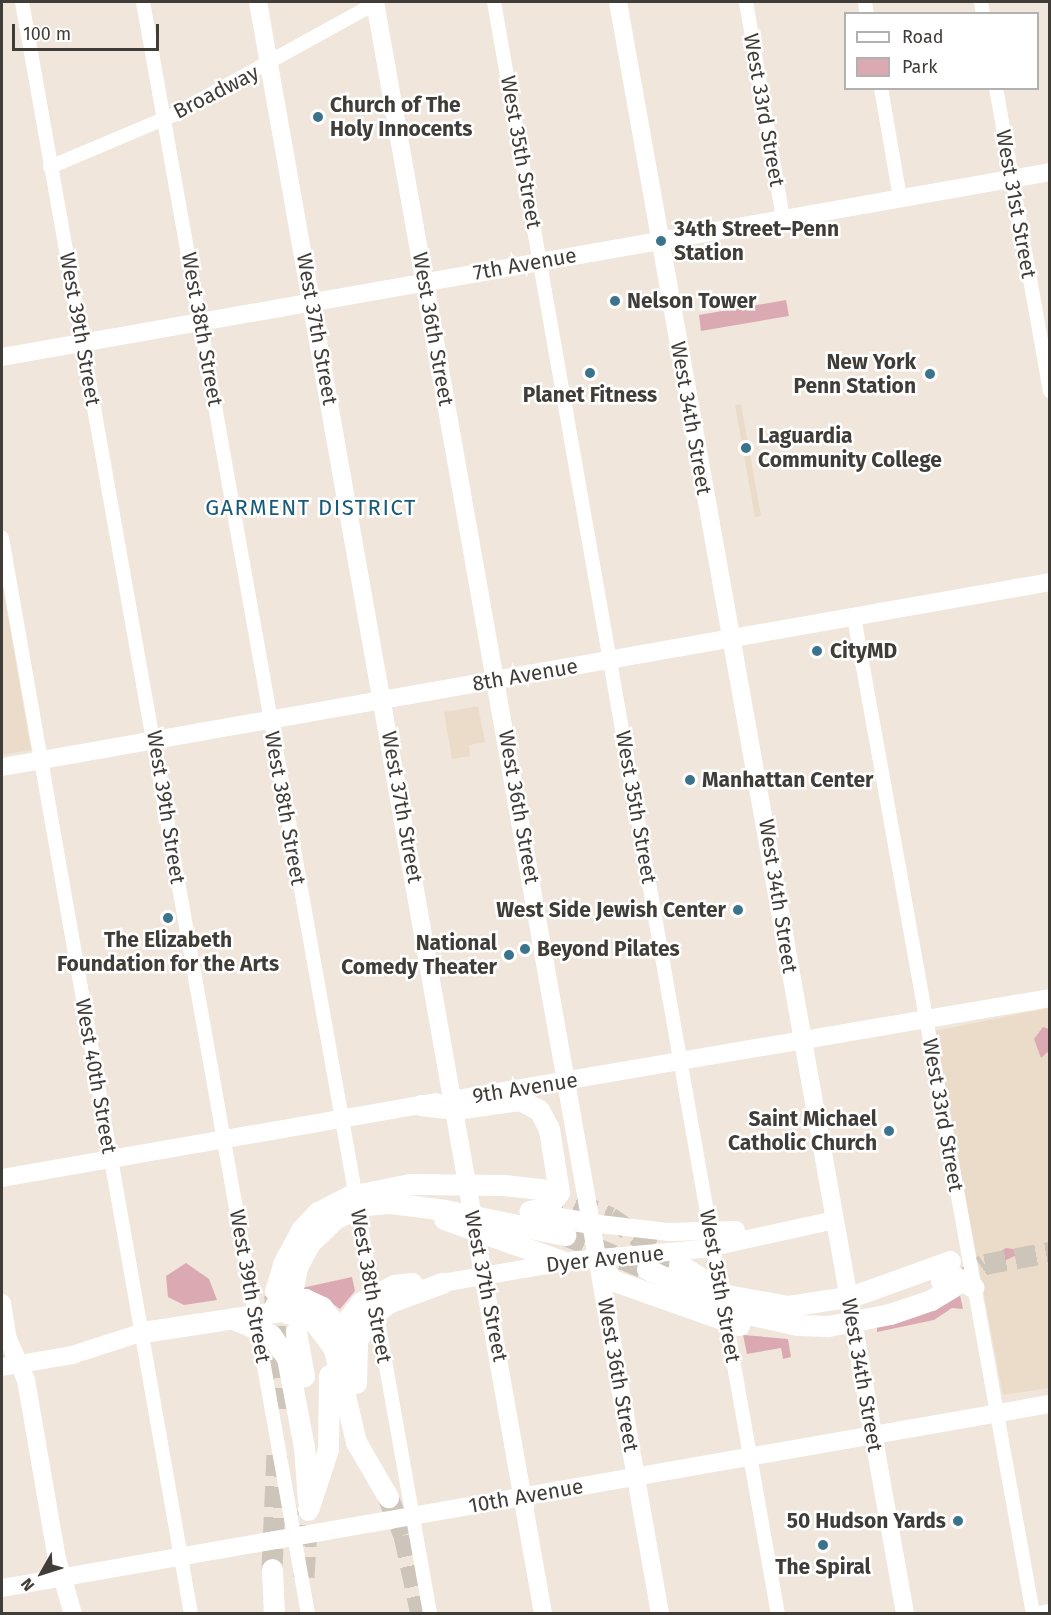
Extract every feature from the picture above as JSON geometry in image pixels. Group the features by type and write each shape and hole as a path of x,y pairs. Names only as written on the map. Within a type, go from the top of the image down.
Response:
{"highway":[{"path":"421,1105 520,1100 542,1114 549,1129 559,1192 548,1208 529,1211"},
{"path":"332,1204 309,1228 301,1257 284,1290 283,1264 301,1230 332,1204 377,1190 410,1184 504,1185 547,1190"},
{"path":"377,1190 440,1195 591,1223"},
{"path":"301,1257 323,1230 352,1209 382,1202 410,1205 565,1235"},
{"path":"410,1205 565,1262"},
{"path":"597,1258 612,1280 713,1317 775,1332 799,1333 903,1311 963,1287 958,1278 949,1278 858,1311 773,1314"},
{"path":"679,1264 727,1295 773,1314 811,1313 859,1304 954,1269 959,1259"},
{"path":"647,1269 728,1308 773,1314 828,1326"},
{"path":"344,1335 354,1309 376,1292 394,1285 442,1283"},
{"path":"356,1383 357,1341 370,1318 388,1303 442,1283"},
{"path":"143,1332 283,1301 305,1299 331,1314 344,1335 367,1438 388,1497 351,1430 337,1359 327,1337 314,1322 297,1313 243,1310"},
{"path":"243,1310 299,1322 318,1338 327,1355 330,1434 319,1486 308,1510"},
{"path":"243,1310 281,1345 287,1358 304,1447 308,1510"},
{"path":"296,1332 316,1447 308,1510"},
{"path":"272,1569 274,1614"}],"main road":[{"name":"West 37th Street","path":"258,2 487,1298 525,1496 543,1614"},
{"name":"West 36th Street","path":"375,2 660,1614"},
{"name":"West 34th Street","path":"618,2 905,1614"},
{"name":"7th Avenue","path":"2,357 1050,172"},
{"name":"8th Avenue","path":"2,767 1050,582"},
{"name":"9th Avenue","path":"454,1104 566,1081 1050,998"},
{"path":"2,1179 421,1105"},
{"name":"Dyer Avenue","path":"442,1283 835,1220"},
{"name":"Dyer Avenue","path":"591,1223 711,1240"},
{"path":"2,1303 8,1339 20,1364 63,1577 73,1614"},
{"path":"2,1367 89,1350 111,1339 143,1332"},
{"name":"10th Avenue","path":"2,1588 1050,1404"}],"street":[{"name":"West 39th Street","path":"22,2 225,1139 243,1310 261,1353 292,1537 308,1614"},
{"name":"West 38th Street","path":"143,2 430,1614"},
{"name":"Broadway","path":"51,167 165,118 269,65 375,2"},
{"name":"West 35th Street","path":"494,2 778,1614"},
{"name":"West 33rd Street","path":"746,2 783,219"},
{"path":"881,90 900,198"},
{"name":"West 31st Street","path":"996,90 1050,391"},
{"name":"West 40th Street","path":"2,538 191,1614"},
{"name":"West 33rd Street","path":"854,617 926,1019 963,1287 997,1413 1039,1612"},
{"path":"1026,1614 1039,1612"}],"shaded area":[{"name":"Laguardia Community College","path":"741,404 761,516 755,517 735,405"},
{"path":"2,583 31,750 2,755"},
{"path":"478,706 485,742 469,745 470,756 452,759 444,712"},
{"path":"1049,1008 1049,1388 1003,1395 934,1031"}],"green space":[{"path":"786,300 789,316 701,331 699,315"},
{"path":"1043,1027 1049,1029 1050,1050 1041,1058 1034,1039"},
{"path":"1006,1248 1026,1251 1006,1260 988,1259"},
{"path":"186,1263 209,1279 217,1300 184,1305 168,1297 166,1276"},
{"path":"352,1277 355,1291 340,1309 330,1302 265,1296"},
{"path":"959,1290 963,1309 952,1308 934,1320 877,1332 877,1326"},
{"path":"743,1335 788,1339 791,1357 783,1359 781,1348 747,1354"}],"tunnel":[{"path":"547,1190 610,1217 673,1260"},
{"path":"565,1235 647,1269"},
{"path":"956,1284 985,1264 1050,1252"},
{"path":"275,1295 276,1416"},
{"path":"272,1569 277,1454"},
{"path":"388,1497 404,1535 421,1614"},
{"path":"304,1577 308,1510"}],"place":[{"name":"Church of The Holy Innocents","path":"318,117"},
{"name":"34th Street–Penn Station","path":"661,241"},
{"name":"Nelson Tower","path":"615,301"},
{"name":"Planet Fitness","path":"590,373"},
{"name":"New York Penn Station","path":"930,374"},
{"name":"Laguardia Community College","path":"746,448"},
{"name":"CityMD","path":"817,651"},
{"name":"Manhattan Center","path":"690,780"},
{"name":"West Side Jewish Center","path":"738,910"},
{"name":"The Elizabeth Foundation for the Arts","path":"168,918"},
{"name":"Beyond Pilates","path":"525,949"},
{"name":"National Comedy Theater","path":"509,955"},
{"name":"Saint Michael Catholic Church","path":"889,1131"},
{"name":"50 Hudson Yards","path":"958,1521"},
{"name":"The Spiral","path":"823,1545"}],"district":[{"name":"GARMENT DISTRICT","path":"311,508"}]}
